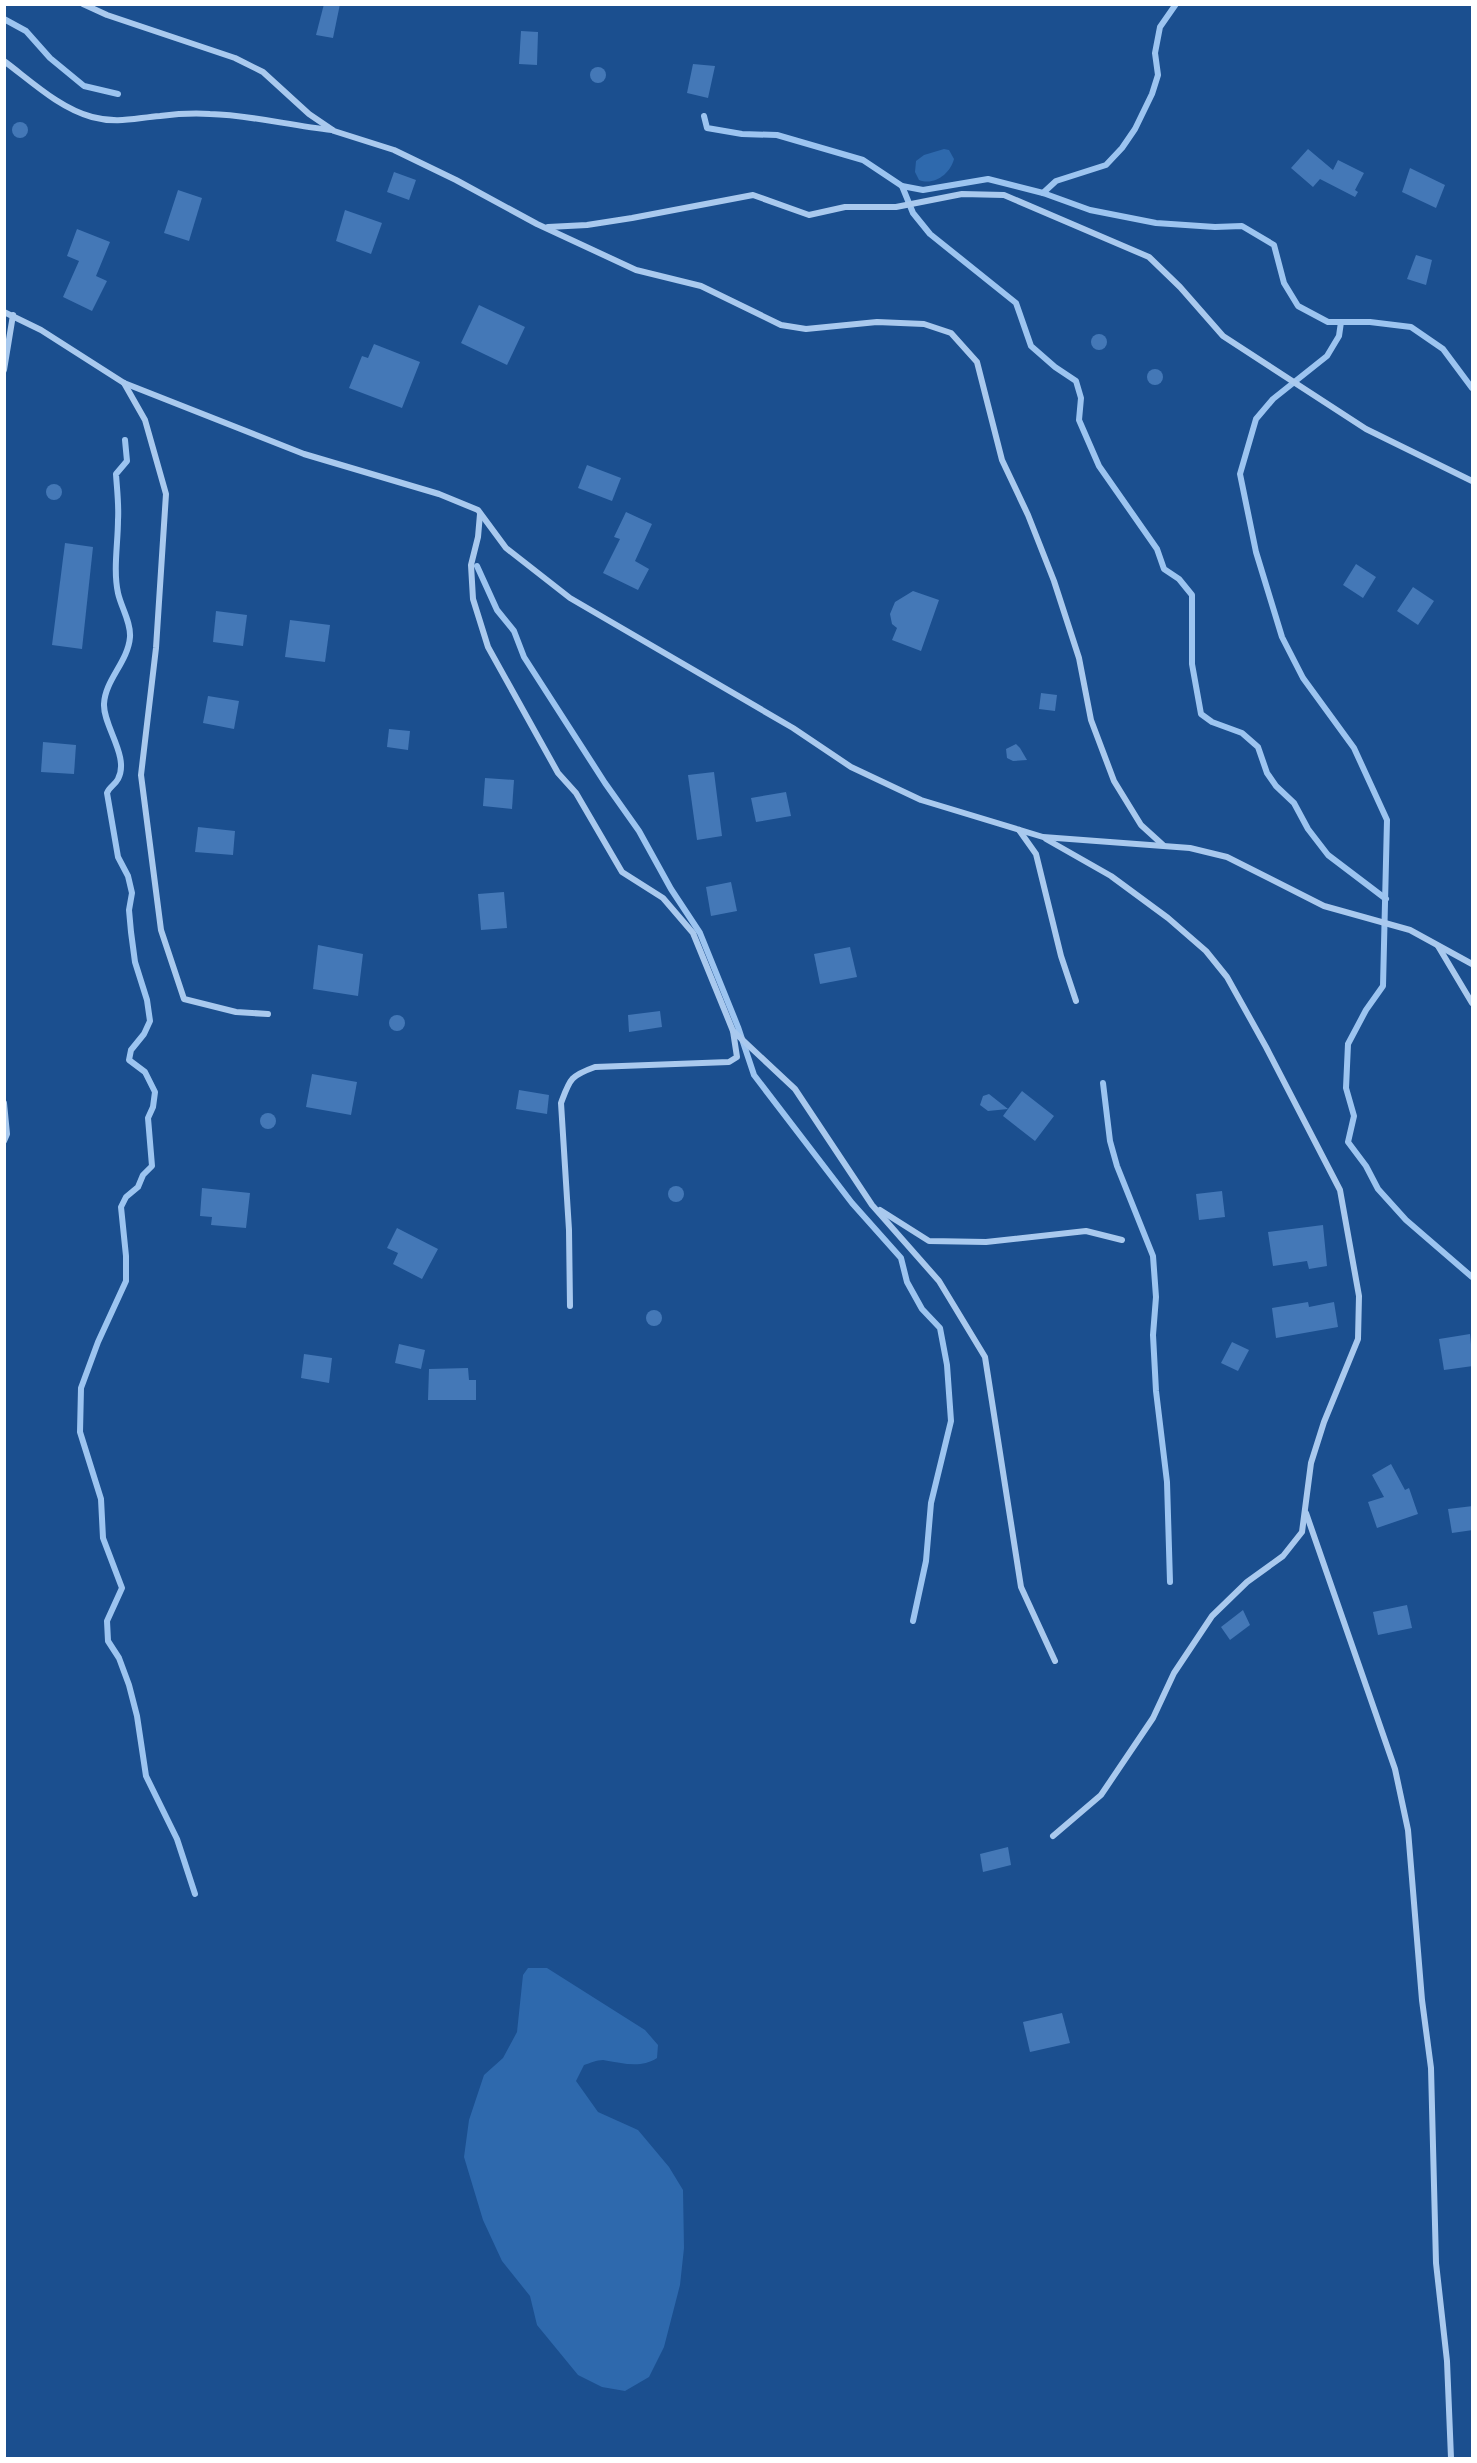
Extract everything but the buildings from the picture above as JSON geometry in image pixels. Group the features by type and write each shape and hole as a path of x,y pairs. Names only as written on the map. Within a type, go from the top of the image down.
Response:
{"street":[{"path":"83,4 107,15 235,58 264,72 309,114 334,131"},
{"path":"4,60 73,111 93,118 119,122 160,116 209,114 251,117 334,131 394,150 545,227 636,270 701,286 781,325 806,329 877,322 924,324 951,333 977,362 1002,460 1028,515 1054,581 1079,658 1091,720 1114,781 1141,825 1163,846"},
{"path":"545,227 587,225 621,220 753,195 809,215 845,207 896,207 962,194 1004,195 1149,257 1180,287 1223,336 1366,429 1473,481"},
{"path":"4,312 41,330 124,383 304,454 439,494 480,513 506,548 570,598 793,728 851,767 921,800 1042,837 1112,876 1168,918 1206,951 1227,977 1261,1037 1340,1190 1359,1296 1358,1339 1324,1422 1311,1463 1302,1532 1283,1556 1247,1582 1212,1616 1174,1673 1152,1718 1101,1795 1053,1836"},
{"path":"4,370 13,315"},
{"path":"124,383 145,420 166,494 156,648 141,775 161,930 184,999 236,1012 268,1014"},
{"path":"480,513 478,537 471,565 473,599 489,647 558,773 576,793 622,872 663,898 693,933 733,1031 737,1057 729,1062 595,1067 576,1074 561,1103 569,1230 570,1306"},
{"path":"1019,830 1036,854 1061,956 1076,1001"},
{"path":"1042,837 1190,848 1227,857 1324,906 1410,930 1473,964"},
{"path":"1438,946 1473,1003"},
{"path":"733,1031 795,1089 872,1204 939,1281 986,1357 1021,1587 1055,1660"},
{"path":"4,1103 7,1134 4,1141"},
{"path":"872,1204 928,1241 986,1242 1086,1231 1122,1240"},
{"path":"1305,1513 1395,1769 1408,1830 1422,2000 1431,2068 1436,2264 1447,2361 1451,2458"}],"shaded area":[{"path":"944,149 949,150 954,159 945,174 936,180 919,180 915,172 916,161 924,155"},
{"path":"528,1968 547,1968 645,2030 658,2045 657,2058 651,2061 631,2064 596,2061 584,2065 576,2081 598,2112 638,2130 669,2167 683,2190 684,2248 680,2285 664,2347 649,2377 625,2391 602,2387 578,2375 537,2325 530,2296 502,2261 483,2220 464,2157 469,2120 484,2075 503,2058 517,2032 523,1975"}],"waterway":[{"path":"1043,193 1056,181 1106,165 1122,148 1135,129 1152,94 1158,75 1155,53 1160,27 1176,4"},
{"path":"4,19 26,31 50,58 84,86 118,94"},
{"path":"704,116 707,128 742,134 777,135 863,160 902,186 923,190 988,179 1043,193 1090,210 1156,223 1215,227 1242,226 1274,245 1284,283 1298,306 1328,322 1370,322 1411,327 1443,349 1472,388"},
{"path":"902,186 913,213 930,234 1016,303 1031,346 1055,367 1076,381 1081,398 1079,420 1099,466 1157,549 1164,569 1179,579 1192,595 1192,664 1201,714 1212,722 1242,733 1258,747 1267,773 1276,786 1294,803 1308,829 1328,855 1386,899"},
{"path":"1341,322 1339,336 1327,356 1273,399 1256,419 1240,474 1256,552 1282,637 1303,678 1354,748 1387,820 1383,986 1366,1010 1348,1044 1346,1088 1354,1116 1348,1142 1366,1166 1378,1189 1406,1220 1472,1277"},
{"path":"125,440 127,461 116,474 118,509 116,575 118,593 129,626 130,637 125,655 105,695 107,722 121,761 118,779 107,793 118,857 128,876 132,893 129,910 135,962 147,1000 150,1021 144,1034 131,1050 129,1060 145,1072 155,1092 153,1107 148,1118 152,1166 143,1175 138,1187 126,1197 121,1207 126,1281 98,1342 81,1388 80,1432 101,1499 103,1538 122,1588 107,1621 108,1641 119,1658 129,1685 137,1716 146,1776 177,1839 195,1894"},
{"path":"477,566 497,610 514,631 524,657 605,783 639,831 671,889 700,933 738,1027 754,1075 852,1203 901,1258 907,1282 922,1309 940,1328 947,1365 951,1421 931,1503 926,1561 913,1621"},
{"path":"1103,1083 1110,1141 1117,1166 1153,1256 1156,1297 1153,1335 1156,1391 1167,1482 1170,1582"}]}
